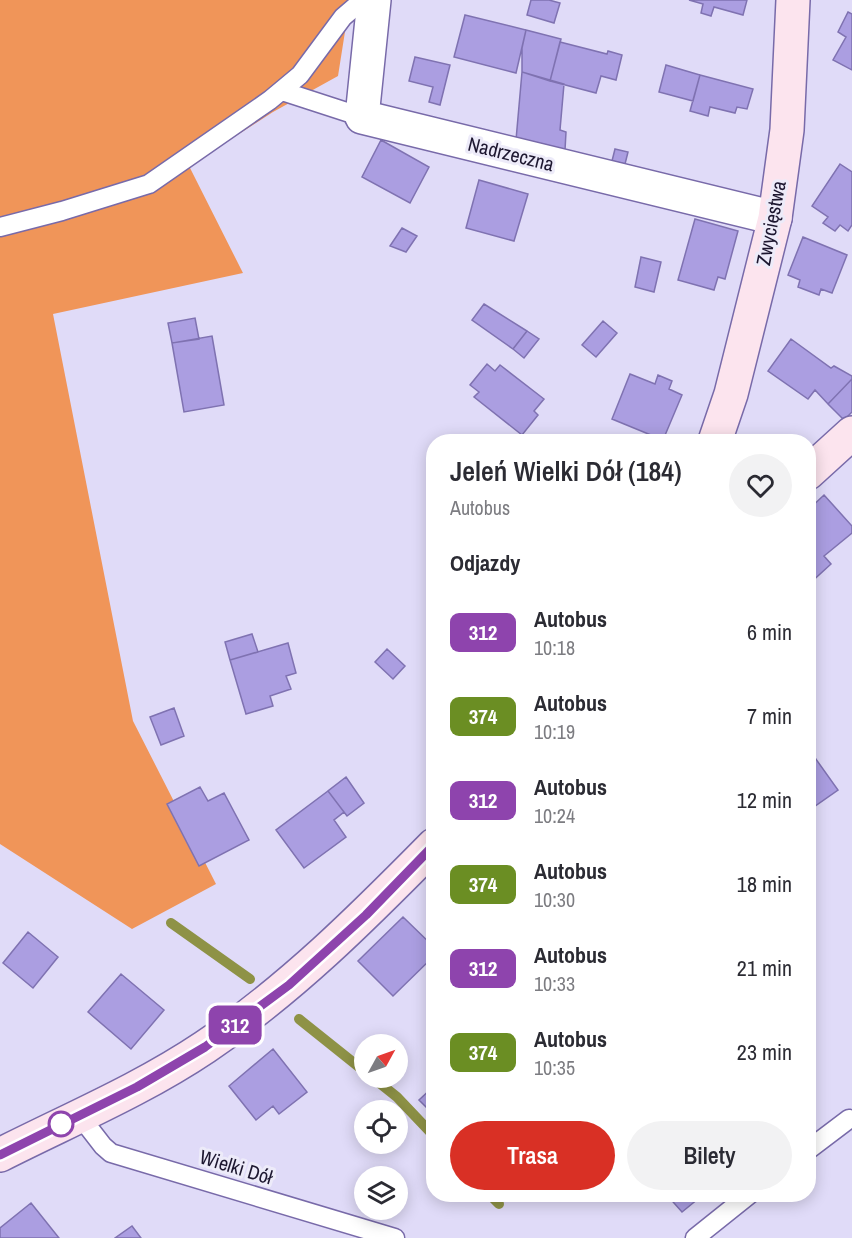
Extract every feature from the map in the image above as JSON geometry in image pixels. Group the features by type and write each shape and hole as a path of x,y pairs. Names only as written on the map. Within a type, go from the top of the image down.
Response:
{"street":[{"path":"362,117 374,0"},
{"name":"Zwycięstwa","path":"717,434 731,394 775,218 787,130 793,0"},
{"name":"Nadrzeczna","path":"362,117 775,218"},
{"path":"816,466 852,434"},
{"path":"0,1155 137,1087 205,1047 289,985 366,915 426,853"}],"lane":[{"path":"0,227 63,211 149,184 282,91 300,75 343,17 363,0"},
{"path":"282,91 362,117"},
{"name":"Wielki Dół","path":"79,1115 111,1153 395,1238"},
{"path":"816,1144 849,1119"},
{"path":"695,1238 740,1202"}],"shaded area":[{"path":"0,0 350,0 338,76 273,112 189,166 243,273 53,314 133,721 216,884 132,929 0,844"}],"building":[{"path":"531,0 549,0 560,3 554,23 527,15"},
{"path":"689,0 747,0 743,15 714,7 711,16 701,13 703,4"},
{"path":"848,12 852,14 852,70 833,60 846,37 838,32"},
{"path":"465,15 526,30 516,73 454,57"},
{"path":"526,30 561,39 550,81 522,72 522,48"},
{"path":"560,42 607,54 608,51 622,55 616,80 601,76 596,93 550,81"},
{"path":"415,57 450,65 440,105 429,102 433,87 409,81"},
{"path":"666,65 700,75 693,101 659,92"},
{"path":"522,72 564,84 560,130 566,132 565,150 516,140"},
{"path":"700,75 753,89 747,109 737,107 735,113 710,107 708,116 690,111"},
{"path":"381,140 429,167 410,203 362,177"},
{"path":"615,149 628,152 625,164 612,161"},
{"path":"840,164 852,172 852,225 848,231 840,225 835,231 823,223 828,217 812,206"},
{"path":"479,180 528,194 514,241 466,228"},
{"path":"695,219 738,231 725,279 718,277 714,290 678,280"},
{"path":"402,228 417,236 406,252 390,246"},
{"path":"803,237 847,255 832,293 821,289 819,295 798,287 800,280 788,275"},
{"path":"641,257 661,262 654,292 635,287"},
{"path":"484,304 527,331 513,349 472,320"},
{"path":"195,318 199,339 172,343 168,323"},
{"path":"603,321 617,333 596,357 582,345"},
{"path":"527,331 539,339 524,358 513,349"},
{"path":"212,336 224,405 184,412 172,343"},
{"path":"791,339 831,368 834,366 852,376 852,379 828,404 815,390 808,399 768,371"},
{"path":"487,364 495,371 500,365 544,399 534,411 538,415 521,434 474,397 479,392 470,385"},
{"path":"630,374 655,384 658,375 672,381 669,389 682,395 666,434 648,434 612,419"},
{"path":"852,379 852,412 844,420 828,404"},
{"path":"824,495 852,526 852,533 824,556 831,564 816,578 816,502"},
{"path":"252,634 258,652 230,660 225,642"},
{"path":"288,643 296,673 286,676 291,689 270,696 273,706 246,714 230,660"},
{"path":"387,649 405,666 393,679 375,662"},
{"path":"174,708 184,736 161,745 150,717"},
{"path":"816,759 838,790 816,805"},
{"path":"346,777 364,803 347,816 328,791"},
{"path":"200,787 208,801 224,793 249,840 199,866 167,804"},
{"path":"328,791 344,812 334,820 346,837 304,868 276,830"},
{"path":"403,917 426,939 426,964 393,996 358,961"},
{"path":"28,932 58,957 33,988 3,963"},
{"path":"121,974 164,1010 131,1049 88,1012"},
{"path":"273,1049 307,1092 279,1114 273,1106 256,1120 229,1086"},
{"path":"426,1093 426,1107 419,1100"},
{"path":"673,1202 694,1202 682,1212"},
{"path":"31,1203 59,1238 0,1238 0,1228"},
{"path":"132,1226 141,1238 115,1238"}],"waterway":[{"path":"171,923 250,979"},
{"path":"299,1019 354,1063"},
{"path":"386,1088 426,1128"}],"bus line":[{"name":"312","path":"0,1155 137,1087 205,1047 289,985 366,915 426,853"}]}
